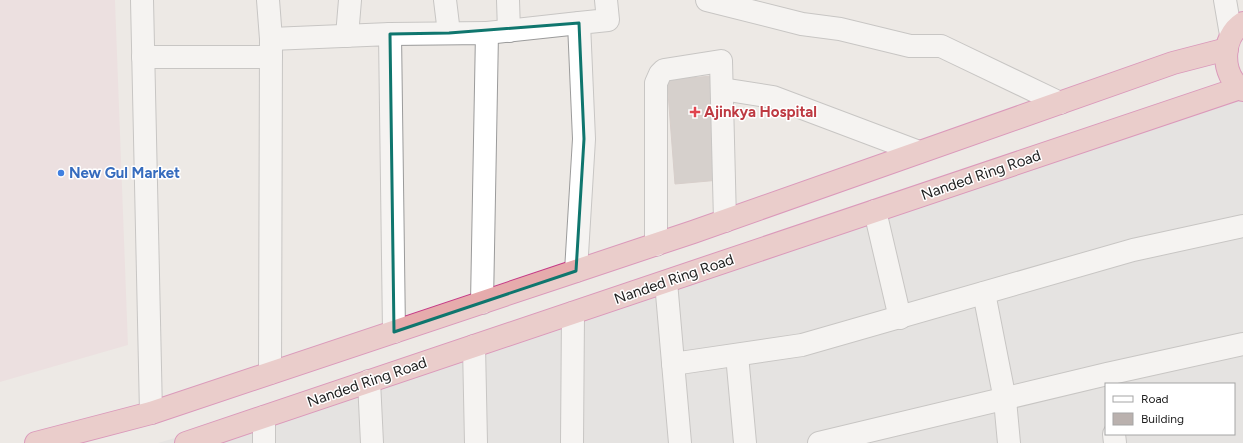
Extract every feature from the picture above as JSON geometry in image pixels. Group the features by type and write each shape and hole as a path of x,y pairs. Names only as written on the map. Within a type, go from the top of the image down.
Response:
{"highway":[{"path":"36,443 151,413 724,221 1173,63 1234,35"},
{"path":"1234,35 1226,63 1231,76 1242,89"},
{"name":"Nanded Ring Road","path":"186,443 1161,114 1242,89"}],"street":[{"path":"142,0 151,413"},
{"path":"268,0 271,48 270,373"},
{"path":"346,36 350,0"},
{"path":"445,0 449,33"},
{"path":"508,0 509,31"},
{"path":"143,57 271,48 346,36 487,33 608,20 606,0"},
{"path":"707,0 802,24 840,29 910,46 941,46 1060,103"},
{"path":"1225,0 1234,35"},
{"path":"576,271 584,139 579,23"},
{"path":"482,303 487,33"},
{"path":"390,34 394,332"},
{"path":"656,244 656,83 660,74 664,70 721,60 724,221"},
{"path":"722,89 773,97 919,152"},
{"path":"874,211 900,318"},
{"path":"673,364 802,345 1133,250 1243,226"},
{"path":"666,282 680,443"},
{"path":"984,294 1005,400 1009,443"},
{"path":"572,443 573,313"},
{"path":"819,443 876,436 1005,400 1108,379 1243,344"},
{"path":"474,346 476,443"},
{"path":"737,355 745,443"},
{"path":"369,381 372,443"},
{"path":"264,417 264,443"}],"highlighted area":[{"path":"579,23 584,139 576,271 394,332 390,34 449,33"}],"shaded area":[{"name":"New Gul Market","path":"0,0 115,0 128,345 0,382"},
{"path":"1243,83 1243,443 158,443 369,381"}],"building":[{"path":"712,76 720,180 675,184 667,80"}],"place":[{"name":"Ajinkya Hospital","path":"695,112"},
{"name":"New Gul Market","path":"61,173"}]}
